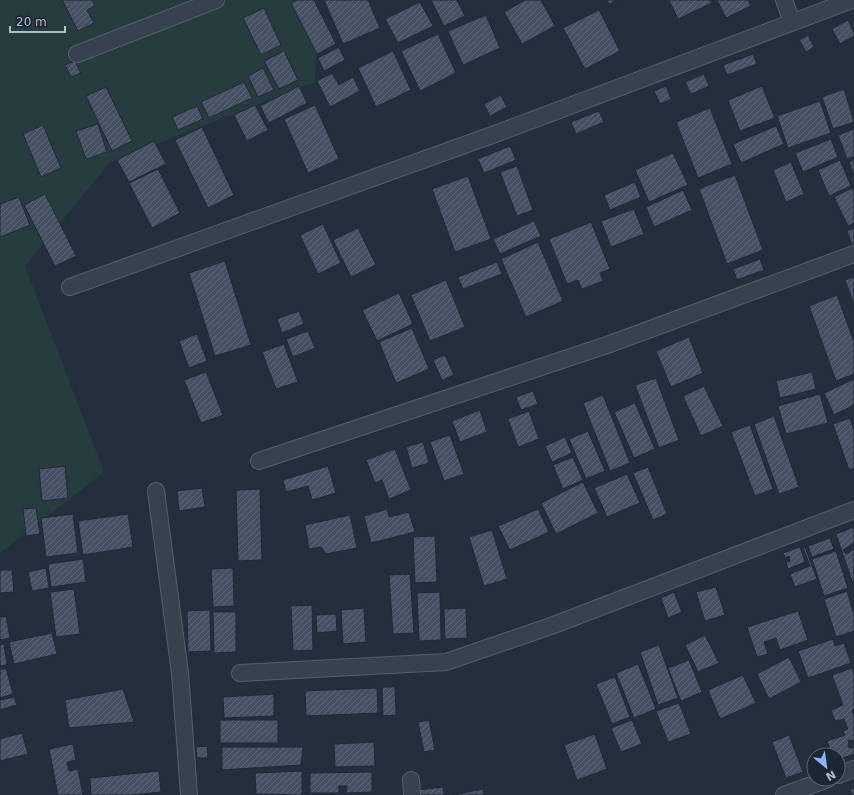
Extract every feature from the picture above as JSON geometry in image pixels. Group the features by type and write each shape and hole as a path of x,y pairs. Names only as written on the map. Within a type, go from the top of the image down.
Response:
{"street":[{"path":"77,54 216,0"},
{"path":"784,0 792,22"},
{"path":"70,287 495,134 852,0"},
{"path":"259,461 607,345 854,254"},
{"path":"156,491 180,673 189,795"},
{"path":"240,673 446,662 551,626 854,510"},
{"path":"784,795 806,787"}],"green space":[{"path":"0,0 317,0 315,82 110,162 25,266 104,472 0,553"}],"building":[{"path":"62,0 92,0 95,6 87,10 94,23 78,31"},
{"path":"297,0 314,0 336,44 317,54 291,3"},
{"path":"324,0 368,0 380,28 343,44"},
{"path":"431,0 457,0 465,16 444,26"},
{"path":"525,0 541,0 555,26 522,44 504,12"},
{"path":"607,0 618,0 609,4"},
{"path":"669,0 710,0 712,3 678,19"},
{"path":"717,0 748,0 751,6 726,18"},
{"path":"420,2 433,26 398,43 385,19"},
{"path":"264,8 281,45 261,55 243,18"},
{"path":"599,10 620,51 585,69 563,28"},
{"path":"486,15 500,48 463,65 448,31"},
{"path":"848,20 854,36 840,44 832,29"},
{"path":"438,34 456,73 420,91 401,51"},
{"path":"808,35 814,47 806,52 799,40"},
{"path":"339,47 345,60 324,71 318,58"},
{"path":"284,51 298,80 279,89 264,61"},
{"path":"393,51 411,90 376,107 358,68"},
{"path":"753,54 757,64 727,75 723,65"},
{"path":"75,61 81,73 71,77 65,65"},
{"path":"263,68 274,90 258,97 248,76"},
{"path":"332,73 339,85 353,77 360,91 330,107 317,81"},
{"path":"704,74 709,86 691,94 685,82"},
{"path":"244,82 252,98 209,118 201,102"},
{"path":"299,86 307,103 269,123 260,106"},
{"path":"666,86 671,99 660,104 654,91"},
{"path":"762,86 775,118 740,131 728,100"},
{"path":"106,87 132,141 112,151 86,96"},
{"path":"844,89 854,122 833,129 822,97"},
{"path":"501,95 507,107 490,116 484,104"},
{"path":"820,101 831,133 788,148 777,116"},
{"path":"255,105 268,130 247,141 234,115"},
{"path":"315,105 339,159 308,173 284,119"},
{"path":"197,106 203,119 178,130 172,117"},
{"path":"710,108 732,164 698,178 676,122"},
{"path":"599,111 604,122 576,134 571,122"},
{"path":"98,124 107,152 86,159 76,131"},
{"path":"43,125 61,168 41,177 23,134"},
{"path":"776,126 784,144 741,163 733,144"},
{"path":"202,127 234,195 208,208 175,140"},
{"path":"854,129 854,156 847,159 838,135"},
{"path":"831,139 838,157 803,172 795,153"},
{"path":"154,141 166,164 129,182 117,160"},
{"path":"510,146 516,160 484,173 478,159"},
{"path":"673,153 688,185 649,202 635,170"},
{"path":"840,160 851,186 829,196 818,170"},
{"path":"854,160 854,176 849,162"},
{"path":"791,162 804,194 786,202 773,170"},
{"path":"517,166 533,210 517,216 500,172"},
{"path":"158,169 180,213 152,228 129,183"},
{"path":"735,175 763,250 727,264 699,189"},
{"path":"468,176 491,239 455,252 432,189"},
{"path":"635,182 641,197 610,210 604,195"},
{"path":"852,188 854,192 854,223 848,226 834,197"},
{"path":"683,190 692,210 654,227 646,207"},
{"path":"45,194 76,256 55,266 24,205"},
{"path":"19,197 30,225 0,237 0,204"},
{"path":"634,209 644,234 611,247 601,221"},
{"path":"534,221 541,236 500,254 493,239"},
{"path":"591,222 610,269 600,273 603,281 582,289 578,280 567,284 549,239"},
{"path":"323,224 341,263 318,274 300,235"},
{"path":"358,228 376,265 351,277 333,240"},
{"path":"854,228 854,244 852,245 847,231"},
{"path":"538,242 563,301 526,317 501,259"},
{"path":"760,259 764,270 737,280 733,269"},
{"path":"225,261 251,345 215,356 189,273"},
{"path":"497,262 502,274 463,289 458,277"},
{"path":"854,277 854,305 845,280"},
{"path":"446,280 465,327 430,341 411,295"},
{"path":"399,293 413,324 377,341 362,310"},
{"path":"837,295 854,342 854,374 836,381 809,306"},
{"path":"299,311 304,324 282,333 277,319"},
{"path":"412,328 429,369 396,383 379,342"},
{"path":"308,331 315,348 293,357 286,339"},
{"path":"197,334 207,361 189,368 179,341"},
{"path":"689,337 703,373 671,387 656,351"},
{"path":"284,344 298,382 276,389 262,352"},
{"path":"445,355 454,375 442,380 433,360"},
{"path":"206,372 223,415 201,423 184,380"},
{"path":"812,372 816,389 780,398 776,381"},
{"path":"656,378 679,440 659,448 635,385"},
{"path":"854,379 854,405 834,415 824,393"},
{"path":"704,386 723,426 701,436 683,396"},
{"path":"533,391 538,404 521,410 516,397"},
{"path":"820,394 828,423 786,434 778,406"},
{"path":"603,395 630,463 610,471 583,403"},
{"path":"635,403 655,449 634,458 614,412"},
{"path":"480,410 487,432 460,442 452,421"},
{"path":"529,411 539,439 518,447 508,419"},
{"path":"774,416 799,487 779,494 754,424"},
{"path":"850,418 854,430 854,468 849,470 833,424"},
{"path":"750,425 773,489 755,496 731,432"},
{"path":"588,431 605,471 586,479 569,439"},
{"path":"450,435 464,474 444,481 430,442"},
{"path":"565,437 572,453 552,462 545,446"},
{"path":"423,442 429,463 412,468 406,447"},
{"path":"395,449 411,490 389,499 382,480 375,483 366,460"},
{"path":"573,457 583,480 563,489 553,465"},
{"path":"65,466 68,498 42,501 39,469"},
{"path":"328,466 336,493 312,500 308,486 286,492 283,480"},
{"path":"648,467 667,514 653,520 633,473"},
{"path":"627,474 640,503 607,517 594,488"},
{"path":"583,482 598,513 556,534 541,503"},
{"path":"202,488 205,507 179,511 177,491"},
{"path":"260,489 262,560 238,561 236,490"},
{"path":"36,508 40,534 26,536 23,509"},
{"path":"387,509 389,517 409,512 415,532 371,543 364,516"},
{"path":"538,509 549,532 510,550 498,526"},
{"path":"73,514 78,553 46,557 41,518"},
{"path":"128,514 133,547 83,555 78,521"},
{"path":"350,515 357,548 326,554 321,547 309,549 305,525"},
{"path":"854,527 854,543 843,550 846,554 854,549 854,581 852,581 836,534"},
{"path":"492,530 507,579 484,586 469,537"},
{"path":"435,536 437,582 415,583 413,537"},
{"path":"830,538 834,549 812,557 808,546"},
{"path":"800,547 805,562 788,569 786,562 790,561 789,556 785,558 783,553"},
{"path":"805,547 817,579 795,587 790,574 810,566 803,548"},
{"path":"836,551 848,588 824,596 812,559"},
{"path":"83,559 86,582 51,587 48,564"},
{"path":"46,568 49,588 32,591 28,572"},
{"path":"233,568 234,606 213,607 211,569"},
{"path":"0,570 12,570 14,592 0,593"},
{"path":"410,574 414,633 393,634 389,575"},
{"path":"716,587 725,615 705,621 696,592"},
{"path":"74,589 80,634 56,637 50,592"},
{"path":"847,591 854,614 854,631 836,637 824,599"},
{"path":"440,592 441,640 419,641 417,593"},
{"path":"674,592 682,612 668,618 661,598"},
{"path":"312,605 313,650 293,651 291,606"},
{"path":"364,608 366,642 343,644 341,610"},
{"path":"466,608 467,638 445,639 444,609"},
{"path":"210,610 211,651 188,652 187,611"},
{"path":"798,611 808,640 780,650 776,638 764,642 768,654 757,657 747,627"},
{"path":"213,612 236,612 236,652 214,653"},
{"path":"336,614 337,631 317,633 316,615"},
{"path":"6,616 10,638 0,640 0,617"},
{"path":"52,633 57,654 14,664 9,642"},
{"path":"705,635 719,663 698,672 685,645"},
{"path":"833,639 835,646 844,643 851,663 808,678 798,651"},
{"path":"4,644 7,665 0,666 0,645"},
{"path":"659,645 678,698 658,705 640,652"},
{"path":"789,657 801,682 769,699 757,674"},
{"path":"689,660 702,692 681,701 668,668"},
{"path":"638,664 656,709 634,718 616,673"},
{"path":"6,668 13,694 0,698 0,670"},
{"path":"852,668 854,674 854,709 852,710 854,717 854,741 849,740 848,747 854,748 854,754 846,757 846,747 829,747 827,741 845,735 843,731 848,729 844,719 835,721 831,710 843,705 832,675"},
{"path":"743,675 756,703 720,719 708,690"},
{"path":"615,677 630,717 612,724 596,684"},
{"path":"382,687 395,687 396,715 383,716"},
{"path":"377,688 378,713 306,716 305,691"},
{"path":"123,689 134,722 69,728 65,700"},
{"path":"274,694 274,716 224,718 223,697"},
{"path":"14,697 17,705 0,710 0,700"},
{"path":"679,703 691,734 668,742 656,711"},
{"path":"220,720 278,720 278,743 220,743"},
{"path":"429,720 435,750 424,752 418,722"},
{"path":"632,720 642,744 621,752 611,728"},
{"path":"22,733 28,754 0,761 0,739"},
{"path":"595,734 607,769 577,780 564,745"},
{"path":"789,735 803,772 786,778 772,742"},
{"path":"374,742 375,766 335,767 334,744"},
{"path":"73,744 76,760 67,762 69,771 78,769 83,795 58,795 49,749"},
{"path":"207,746 208,758 197,758 196,747"},
{"path":"222,747 303,747 301,765 222,770"},
{"path":"159,771 161,792 130,795 91,795 90,778"},
{"path":"302,771 302,795 256,794 255,773"},
{"path":"372,772 372,792 346,793 347,786 339,786 339,793 310,793 310,773"},
{"path":"443,787 444,795 418,795 418,790"},
{"path":"854,788 854,795 852,795 850,789"},
{"path":"483,789 484,795 452,795"}]}
